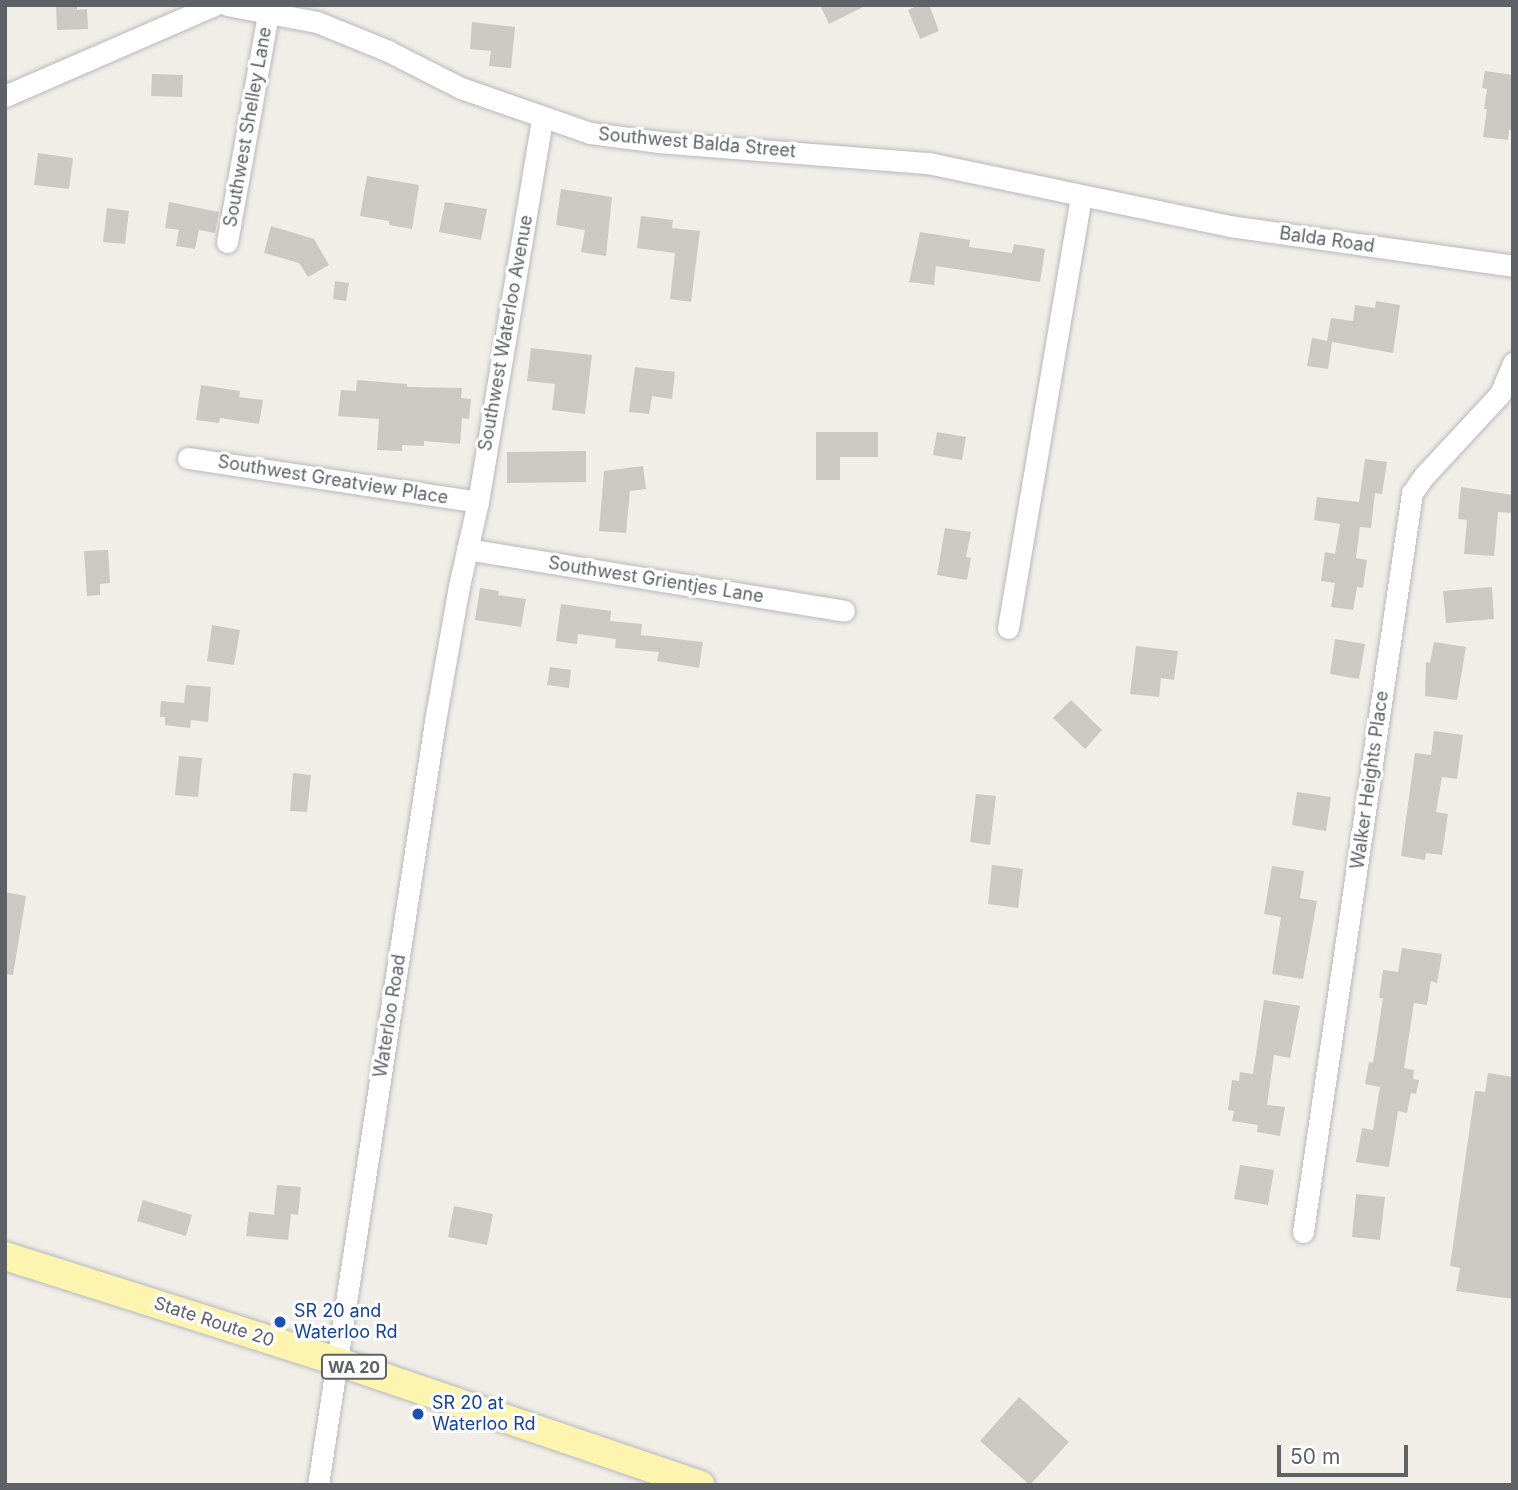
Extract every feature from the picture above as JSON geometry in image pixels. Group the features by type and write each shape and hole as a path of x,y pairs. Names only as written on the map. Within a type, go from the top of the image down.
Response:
{"main road":[{"name":"State Route 20","path":"5,1256 336,1361 701,1485"}],"street":[{"path":"5,96 214,5"},
{"name":"Southwest Balda Street","path":"227,5 268,13 310,14 461,88 590,133 659,142 928,163 1143,208"},
{"name":"Southwest Shelley Lane","path":"227,242 268,13"},
{"name":"Southwest Waterloo Avenue","path":"467,549 478,502 542,118"},
{"path":"1008,628 1081,197"},
{"name":"Balda Road","path":"1143,208 1230,226 1513,265"},
{"name":"Walker Heights Place","path":"1303,1232 1412,493 1424,476 1500,394 1513,363"},
{"name":"Southwest Greatview Place","path":"188,458 478,502"},
{"name":"Southwest Grientjes Lane","path":"467,549 844,611"},
{"name":"Waterloo Road","path":"318,1485 435,721 467,549"}],"building":[{"path":"56,5 77,5 77,10 87,9 88,29 57,30"},
{"path":"820,5 867,5 829,24"},
{"path":"919,5 929,5 939,31 920,39 908,10"},
{"path":"472,22 515,27 511,68 489,66 491,51 470,49"},
{"path":"1485,71 1513,75 1513,131 1509,130 1508,140 1483,137 1487,109 1484,109 1487,89 1482,88"},
{"path":"152,74 183,75 182,97 151,96"},
{"path":"38,153 73,158 69,189 34,185"},
{"path":"367,176 419,185 412,229 389,225 389,221 360,216"},
{"path":"561,189 612,197 606,256 581,252 585,230 556,225"},
{"path":"169,202 219,212 215,233 199,230 195,249 176,246 179,230 165,228"},
{"path":"445,202 487,209 481,240 439,232"},
{"path":"107,208 129,211 125,244 103,242"},
{"path":"641,216 673,220 672,228 700,231 691,302 670,299 675,253 637,248"},
{"path":"271,226 314,239 329,265 308,277 299,263 264,253"},
{"path":"920,232 970,240 969,247 1012,253 1014,244 1045,249 1040,282 936,266 934,285 909,282"},
{"path":"335,281 349,283 346,301 333,299"},
{"path":"1376,301 1400,305 1393,353 1327,341 1331,318 1353,321 1355,305 1375,308"},
{"path":"1312,338 1332,342 1328,369 1307,366"},
{"path":"531,348 592,355 585,414 552,410 555,384 527,381"},
{"path":"635,367 675,372 672,399 652,396 649,414 629,412"},
{"path":"357,380 407,384 407,387 462,388 461,398 471,399 469,419 462,418 460,444 424,441 424,446 402,445 402,451 377,450 379,419 338,416 341,390 356,391"},
{"path":"201,385 240,391 239,397 263,400 259,424 220,418 219,423 196,420"},
{"path":"816,432 878,432 878,457 840,457 840,480 816,480"},
{"path":"937,432 966,437 962,460 933,455"},
{"path":"586,451 586,482 507,483 507,452"},
{"path":"1365,459 1387,462 1382,494 1375,493 1371,528 1360,527 1356,558 1367,560 1363,588 1357,587 1353,610 1331,607 1335,583 1321,581 1325,552 1335,554 1340,524 1314,520 1317,497 1359,502"},
{"path":"643,466 646,489 630,491 626,533 599,531 604,471"},
{"path":"1461,487 1513,495 1513,513 1498,512 1494,556 1464,554 1467,520 1458,519"},
{"path":"945,528 971,532 966,557 971,558 967,580 937,575"},
{"path":"108,550 110,583 100,584 100,595 87,596 84,551"},
{"path":"1492,587 1494,619 1446,623 1443,591"},
{"path":"480,588 499,591 498,595 526,599 521,627 475,620"},
{"path":"561,604 611,611 610,621 642,624 641,635 703,642 699,668 657,661 659,652 615,648 616,639 578,634 577,644 556,641"},
{"path":"212,625 240,630 234,665 207,661"},
{"path":"1335,639 1365,644 1359,679 1330,674"},
{"path":"1434,642 1466,647 1457,700 1425,696 1426,662 1430,663"},
{"path":"1136,646 1178,651 1174,680 1161,678 1159,697 1130,694"},
{"path":"550,667 571,670 569,688 547,685"},
{"path":"186,685 211,687 208,722 191,720 190,728 165,725 165,717 160,717 161,701 184,703"},
{"path":"1071,700 1102,730 1085,749 1053,718"},
{"path":"1434,731 1463,735 1457,779 1442,777 1436,812 1448,814 1442,855 1426,853 1425,860 1401,856 1415,753 1431,755"},
{"path":"179,756 202,758 198,797 175,795"},
{"path":"293,773 311,775 307,812 290,811"},
{"path":"1297,792 1331,797 1326,831 1292,825"},
{"path":"976,794 996,796 990,845 970,842"},
{"path":"992,865 1023,869 1018,908 988,904"},
{"path":"1272,866 1304,871 1300,898 1317,901 1303,979 1272,974 1281,917 1264,914"},
{"path":"5,892 26,896 13,975 5,974"},
{"path":"1402,948 1442,954 1437,983 1431,981 1427,1005 1414,1003 1404,1068 1414,1070 1413,1079 1419,1080 1416,1094 1411,1093 1407,1113 1398,1111 1389,1167 1356,1162 1362,1128 1373,1130 1380,1087 1365,1084 1369,1062 1373,1063 1383,998 1379,998 1383,970 1398,972"},
{"path":"1264,1000 1300,1006 1290,1058 1274,1055 1267,1105 1285,1107 1280,1136 1257,1132 1258,1125 1232,1121 1234,1111 1228,1110 1232,1080 1239,1081 1240,1072 1253,1074"},
{"path":"1488,1073 1513,1077 1513,1299 1456,1291 1460,1268 1450,1266 1475,1091 1485,1092"},
{"path":"1240,1165 1274,1170 1268,1205 1234,1199"},
{"path":"277,1185 301,1187 298,1215 291,1214 288,1240 246,1236 249,1212 274,1215"},
{"path":"1356,1194 1385,1197 1380,1240 1352,1237"},
{"path":"143,1200 192,1215 186,1236 137,1221"},
{"path":"454,1206 493,1214 487,1245 448,1237"},
{"path":"1019,1397 1069,1442 1030,1485 980,1441"}],"place":[{"name":"SR 20 and Waterloo Rd","path":"280,1322"},
{"name":"SR 20 at Waterloo Rd","path":"418,1414"}]}
